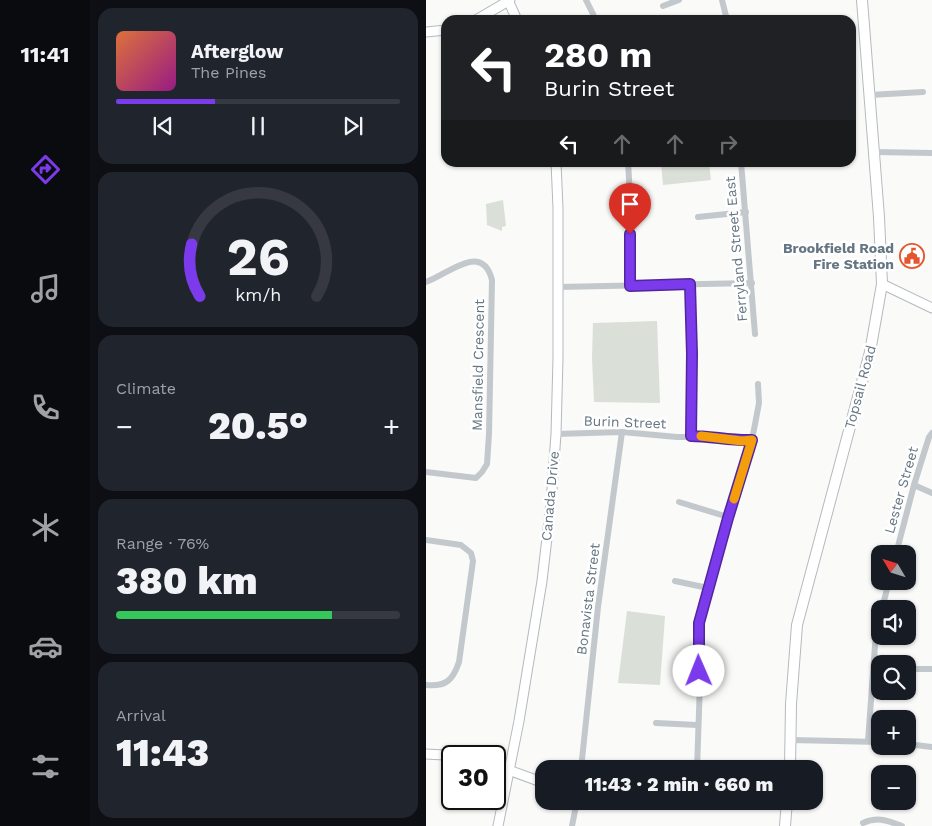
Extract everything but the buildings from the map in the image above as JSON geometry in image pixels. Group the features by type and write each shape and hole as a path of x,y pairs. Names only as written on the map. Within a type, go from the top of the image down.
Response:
{"main road":[{"name":"Topsail Road","path":"790,760 791,704 797,625 870,352 882,284 862,0"},
{"path":"785,826 786,810"}],"street":[{"path":"484,15 509,0 515,15"},
{"path":"586,0 594,15"},
{"path":"663,6 679,0"},
{"path":"722,0 726,15"},
{"path":"426,32 441,30"},
{"path":"870,95 923,92"},
{"path":"874,152 932,153"},
{"name":"Canada Drive","path":"498,826 542,581 551,503 556,434 558,287 556,167"},
{"path":"628,167 630,286"},
{"name":"Ferryland Street East","path":"742,167 755,334"},
{"path":"698,217 746,212"},
{"name":"Mansfield Crescent","path":"426,282 461,263 475,262 485,265 490,271 492,280 489,434 486,464 476,478 426,472"},
{"path":"558,287 752,283"},
{"path":"690,284 692,354 691,436"},
{"path":"882,284 932,308"},
{"path":"697,760 700,683 699,623 752,440 759,403 758,384"},
{"name":"Burin Street","path":"556,434 622,432 677,437 718,437 742,441 752,440"},
{"name":"Bonavista Street","path":"581,760 598,607 622,432"},
{"name":"Lester Street","path":"898,545 914,485 929,437 932,433"},
{"path":"914,485 932,493"},
{"path":"679,502 728,518"},
{"path":"426,540 461,545 471,553 473,561 459,662 455,673 448,682 440,685 426,685"},
{"path":"675,581 708,588"},
{"path":"916,669 932,669"},
{"path":"868,741 871,686"},
{"path":"656,723 698,725"},
{"path":"791,740 871,741"},
{"path":"916,745 932,747"},
{"path":"426,754 441,755"},
{"path":"508,770 535,780"},
{"path":"572,826 575,810"},
{"path":"863,822 872,818 902,826"}],"shaded area":[{"path":"661,167 709,167 711,180 663,185"},
{"path":"503,200 506,226 502,227 502,231 487,225 486,204"},
{"path":"657,321 660,403 594,402 593,323"},
{"path":"627,611 665,616 660,685 618,683"}],"slow traffic":[{"path":"701,436 742,441 752,440 734,499"}],"place":[{"name":"Brookfield Road Fire Station","path":"912,256"}],"route":[{"path":"630,234 630,286 690,284 692,354 691,436 718,437 742,441 752,440 699,623 699,671"}]}
